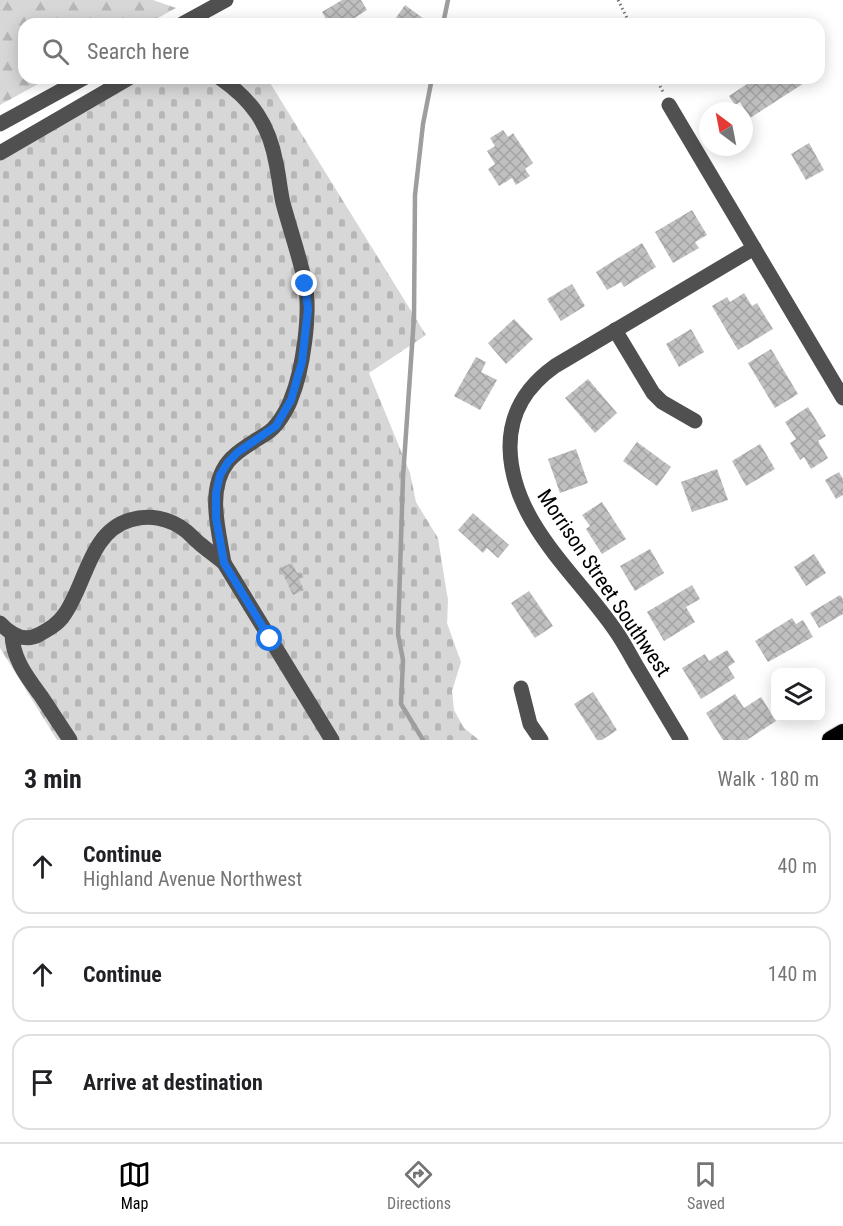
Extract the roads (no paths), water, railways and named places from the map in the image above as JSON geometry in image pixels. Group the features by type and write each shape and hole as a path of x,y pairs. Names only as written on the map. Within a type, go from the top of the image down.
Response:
{"highway":[{"path":"831,740 843,733"}],"street":[{"path":"193,18 226,0"},
{"path":"0,124 73,84"},
{"path":"0,153 119,84"},
{"path":"224,563 216,518 216,493 220,475 238,452 276,426 291,400 302,362 308,309 305,284 283,202 272,144 266,127 245,98 229,84"},
{"path":"669,105 843,398"},
{"name":"Morrison Street Southwest","path":"681,740 616,631 554,553 531,519 512,469 510,438 519,408 528,390 544,373 754,248"},
{"path":"615,330 653,393 662,402 695,421"},
{"path":"6,628 21,638 34,638 53,627 64,616 102,539 112,529 137,518 164,519 185,530 224,563 332,740"},
{"path":"6,628 22,669 70,740"},
{"path":"521,688 530,724 541,740"}],"waterway":[{"path":"444,18 448,0"},
{"path":"423,740 401,704 403,660 398,634 403,477 414,317 415,195 423,124 431,84"}]}
